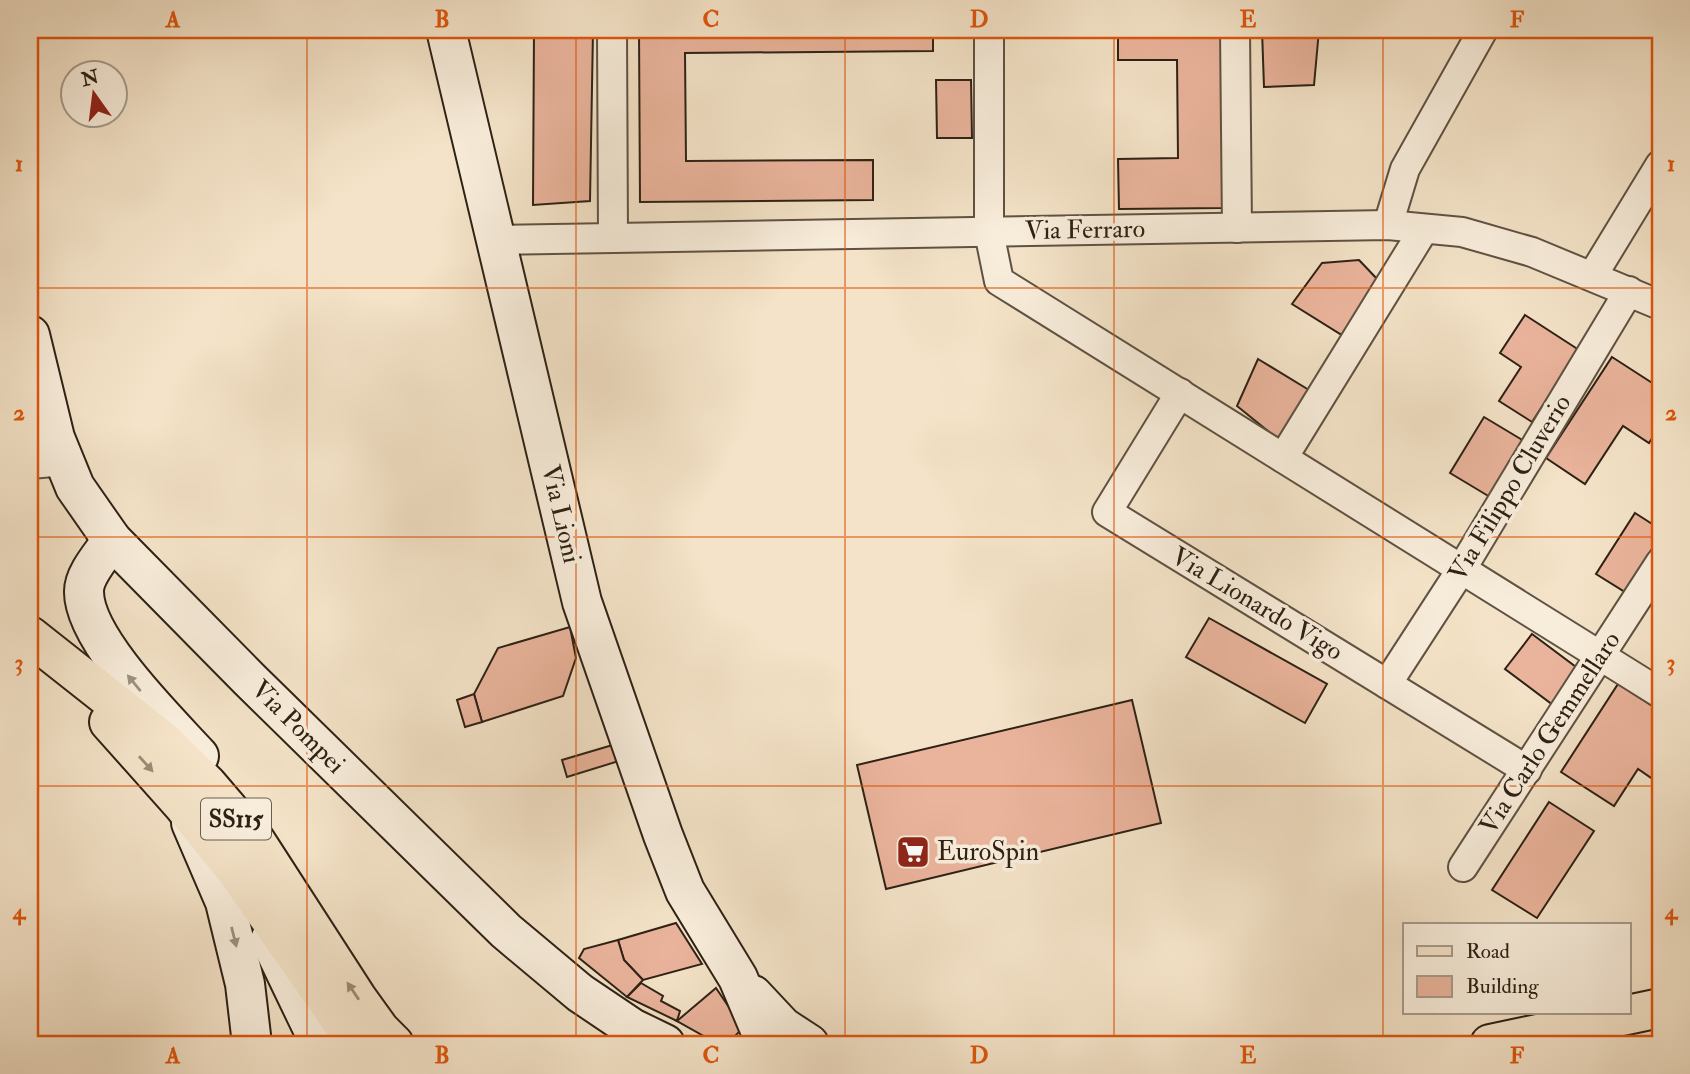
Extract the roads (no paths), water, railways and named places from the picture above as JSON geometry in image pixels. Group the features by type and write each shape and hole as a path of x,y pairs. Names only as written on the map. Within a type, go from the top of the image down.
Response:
{"main road":[{"name":"SS115","path":"31,645 163,741 207,784 255,840 365,1009 394,1044"},
{"name":"SS115","path":"31,645 108,721 183,805 237,872 358,1044"},
{"path":"1490,1044 1660,1008"}],"street":[{"name":"Via Lioni","path":"446,30 582,602 685,891 738,978"},
{"path":"612,30 613,239"},
{"path":"989,30 989,232 999,281 1660,693"},
{"path":"1235,30 1237,228"},
{"path":"1388,225 1405,169 1483,30"},
{"path":"1593,275 1660,165"},
{"name":"Via Ferraro","path":"496,240 1388,225 1462,232 1532,252 1660,305"},
{"path":"1283,458 1424,229"},
{"name":"Via Filippo Cluverio","path":"1387,684 1461,570 1629,291"},
{"name":"Via Pompei","path":"30,335 55,438 47,463 75,487 112,540 249,679 506,931 580,993 632,1028 664,1044"},
{"name":"Via Lionardo Vigo","path":"1180,393 1107,512 1527,770"},
{"path":"112,540 90,572 83,588 85,604 99,633 131,682 265,829 302,914"},
{"name":"Via Carlo Gemmellaro","path":"1463,867 1660,563"},
{"path":"183,805 225,902 246,984 252,1044"},
{"path":"237,872 320,1044"},
{"path":"738,978 763,1042"},
{"path":"738,978 783,1027 809,1044"}],"place":[{"name":"EuroSpin","path":"913,852"}]}
